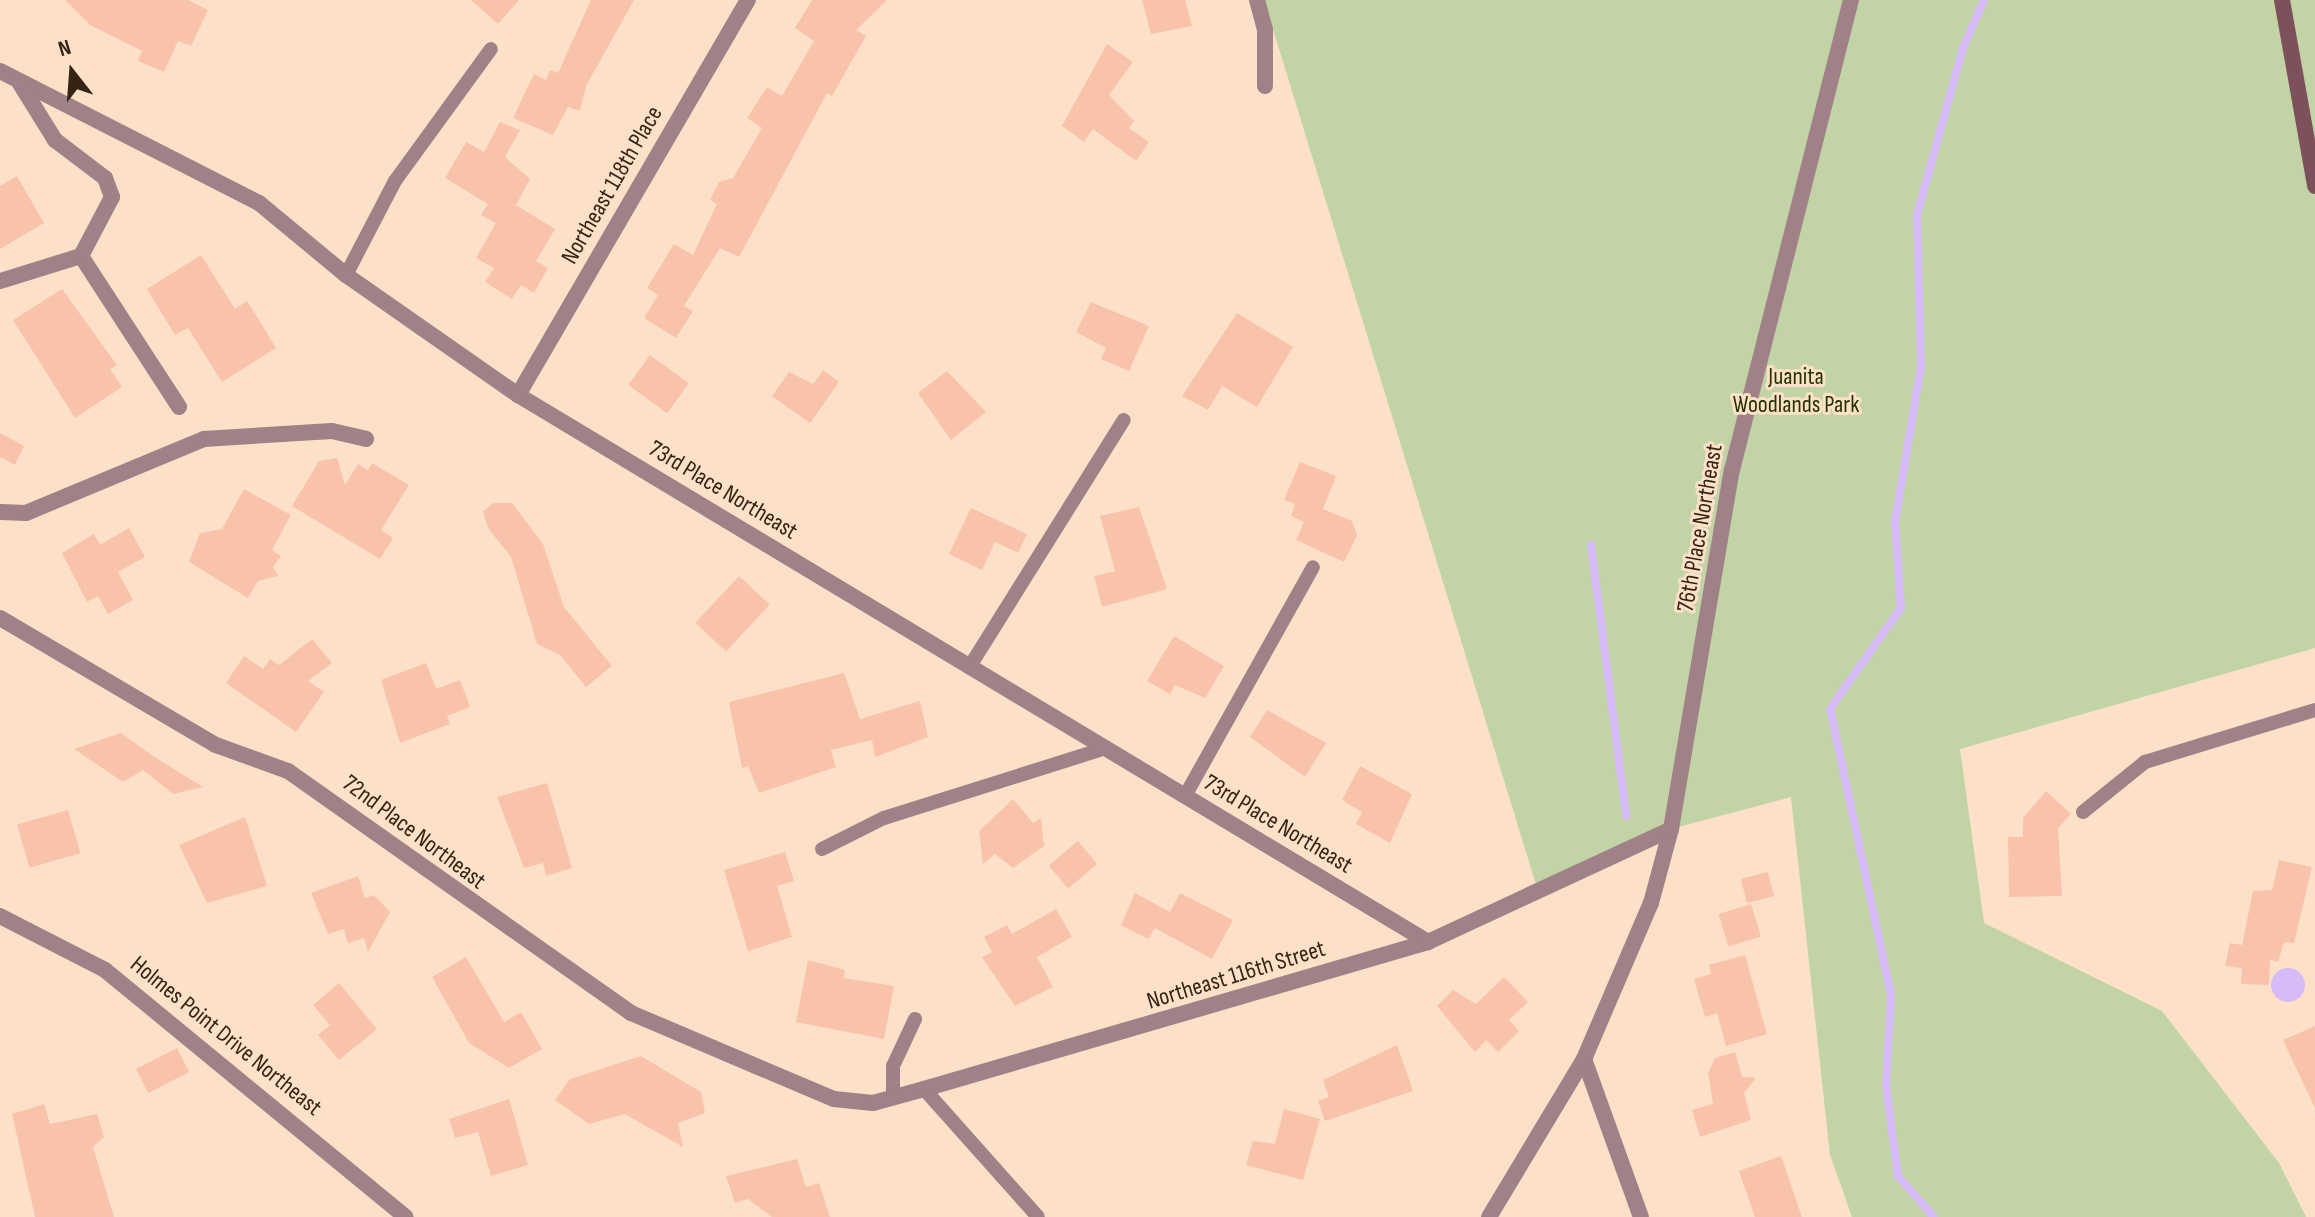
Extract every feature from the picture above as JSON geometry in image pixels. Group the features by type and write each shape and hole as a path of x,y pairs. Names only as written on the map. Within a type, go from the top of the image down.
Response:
{"main road":[{"path":"2282,0 2315,186"}],"street":[{"name":"Northeast 118th Place","path":"518,395 748,0"},
{"path":"1257,0 1265,29 1265,86"},
{"name":"76th Place Northeast","path":"1584,1059 1651,903 1671,829 1732,470 1851,0"},
{"name":"73rd Place Northeast","path":"0,71 259,203 346,275 518,395 1428,942"},
{"path":"0,281 81,256 105,217 111,186 64,149 18,80"},
{"path":"81,256 179,407"},
{"path":"0,512 26,513 204,439 332,431 366,439"},
{"name":"72nd Place Northeast","path":"0,618 216,745 288,771 631,1013 798,1087"},
{"name":"Northeast 116th Street","path":"798,1087 834,1099 893,1097 1428,942 1671,829"},
{"name":"Holmes Point Drive Northeast","path":"0,916 105,970 406,1217"},
{"path":"1489,1217 1584,1059"},
{"path":"1584,1059 1641,1217"}],"lane":[{"path":"346,275 395,181 491,49"},
{"path":"970,666 1124,420"},
{"path":"1185,796 1313,567"},
{"path":"2083,812 2145,762 2315,710"},
{"path":"822,849 884,818 1106,748"},
{"path":"893,1097 893,1066 915,1019"},
{"path":"924,1089 1038,1217"}],"green space":[{"name":"Juanita Woodlands Park","path":"1264,0 2315,0 2315,648 1960,749 1984,923 2162,1011 2279,1163 2306,1217 1852,1217 1830,1155 1791,797 1671,829 1538,891"}],"shaded area":[{"path":"2288,968 2300,973 2305,985 2300,997 2288,1002 2276,997 2271,985 2276,973"}],"building":[{"path":"65,0 188,0 208,10 191,46 178,41 164,72 138,61 142,51 90,25"},
{"path":"471,0 519,0 498,24"},
{"path":"591,0 634,0 586,86 580,111 568,107 553,135 513,118 534,74 546,80 550,70 558,73"},
{"path":"812,0 887,0 856,30 866,36 832,96 827,93 739,257 720,248 684,306 693,311 676,338 644,318 658,295 647,288 674,244 693,255 717,204 710,200 719,182 733,178 762,128 747,118 767,87 782,96 814,41 795,28"},
{"path":"1142,0 1185,0 1192,26 1151,34"},
{"path":"1107,44 1133,62 1109,95 1134,121 1129,128 1149,142 1136,161 1093,129 1084,142 1062,126"},
{"path":"500,122 520,130 505,157 530,179 516,205 555,229 536,261 548,268 534,293 521,285 512,299 485,282 494,268 476,258 496,223 481,215 488,204 445,178 466,142 484,152"},
{"path":"17,176 44,223 0,249 0,186"},
{"path":"201,255 235,309 247,301 276,348 222,382 188,328 175,335 147,289"},
{"path":"62,289 117,365 110,369 122,387 75,418 13,320"},
{"path":"1091,302 1149,326 1129,371 1101,359 1106,348 1076,332"},
{"path":"1237,313 1293,347 1257,407 1222,386 1208,410 1182,396"},
{"path":"650,355 689,383 667,413 628,385"},
{"path":"823,370 839,382 810,423 772,396 789,372 813,384"},
{"path":"947,371 986,412 951,440 918,393"},
{"path":"0,433 24,446 15,465 0,457"},
{"path":"337,458 345,485 358,464 368,470 372,463 409,485 381,530 393,538 380,559 292,506 319,461"},
{"path":"1300,462 1336,476 1323,509 1352,521 1357,535 1344,562 1296,540 1304,522 1291,516 1295,504 1284,500"},
{"path":"244,489 291,515 272,550 281,556 273,567 278,576 258,581 248,598 189,562 200,533 222,529"},
{"path":"494,503 512,503 543,544 564,607 612,666 586,687 560,655 537,644 511,557 488,528 483,511"},
{"path":"1139,507 1167,589 1102,607 1094,576 1115,571 1100,516"},
{"path":"971,508 1027,534 1018,553 995,542 982,570 949,554"},
{"path":"129,528 145,557 118,572 133,600 108,614 98,596 87,602 62,553 94,534 100,545"},
{"path":"739,576 770,605 726,651 695,623"},
{"path":"1174,636 1224,666 1205,698 1175,685 1170,694 1147,681"},
{"path":"312,639 332,663 308,681 324,692 296,732 226,683 244,656 263,669 270,659 279,665"},
{"path":"426,663 436,689 460,680 470,707 447,716 450,724 400,743 381,680"},
{"path":"844,673 860,719 920,701 928,737 875,757 872,740 831,750 836,767 759,793 748,766 742,768 729,702"},
{"path":"1267,710 1326,743 1305,777 1250,737"},
{"path":"121,733 203,787 173,794 143,770 123,782 74,749"},
{"path":"1360,766 1412,794 1390,843 1356,824 1362,812 1342,800"},
{"path":"547,783 572,868 546,876 543,863 524,868 497,797"},
{"path":"2046,791 2071,814 2058,828 2062,896 2009,897 2008,837 2023,837 2023,818"},
{"path":"1013,799 1033,823 1041,818 1044,846 1013,868 995,854 983,864 979,831"},
{"path":"68,810 80,853 29,868 17,825"},
{"path":"245,817 267,886 207,903 179,845"},
{"path":"1078,841 1097,864 1068,888 1049,865"},
{"path":"785,852 794,881 777,886 792,937 748,951 724,870"},
{"path":"2279,860 2312,867 2294,943 2284,942 2278,962 2270,960 2269,985 2241,984 2242,968 2225,966 2230,943 2242,945 2253,891 2272,890"},
{"path":"1768,872 1774,896 1747,903 1741,879"},
{"path":"358,876 365,898 374,895 390,912 368,952 364,938 348,943 344,929 328,934 311,893"},
{"path":"1135,893 1170,912 1180,893 1233,920 1212,959 1155,928 1148,939 1121,925"},
{"path":"1751,904 1761,937 1728,946 1718,914"},
{"path":"1056,909 1072,937 1037,957 1053,987 1015,1006 982,957 992,952 984,937 1007,925 1012,934"},
{"path":"1745,955 1767,1034 1726,1046 1717,1013 1705,1017 1694,979 1711,974 1709,965"},
{"path":"466,957 504,1022 521,1012 542,1049 509,1068 469,1043 432,977"},
{"path":"808,960 845,970 844,978 894,986 884,1039 796,1022"},
{"path":"1504,977 1528,1002 1509,1020 1519,1031 1498,1052 1486,1040 1475,1052 1437,1006 1453,990 1476,1004"},
{"path":"339,983 377,1029 339,1060 318,1035 330,1025 313,1005"},
{"path":"2315,1026 2315,1108 2283,1040"},
{"path":"1397,1045 1413,1091 1325,1121 1318,1101 1329,1097 1323,1080"},
{"path":"177,1048 189,1072 148,1093 136,1069"},
{"path":"1735,1052 1742,1077 1756,1078 1744,1093 1751,1120 1700,1137 1692,1110 1713,1104 1708,1073 1715,1058"},
{"path":"641,1056 701,1092 705,1113 678,1123 683,1147 625,1114 589,1124 555,1100 570,1079"},
{"path":"509,1099 528,1165 491,1176 478,1132 455,1138 449,1119"},
{"path":"44,1104 50,1124 97,1114 104,1137 93,1147 114,1217 35,1217 12,1114"},
{"path":"1284,1109 1320,1119 1303,1180 1246,1165 1253,1141 1275,1144"},
{"path":"1781,1156 1802,1217 1755,1217 1739,1171"},
{"path":"797,1159 806,1187 819,1183 830,1217 772,1217 748,1199 735,1203 726,1176"}],"waterway":[{"path":"1934,1217 1898,1176 1886,1085 1891,995 1830,709 1901,608 1895,522 1921,366 1917,215 1963,48 1984,0"},
{"path":"1591,545 1626,816"}]}
